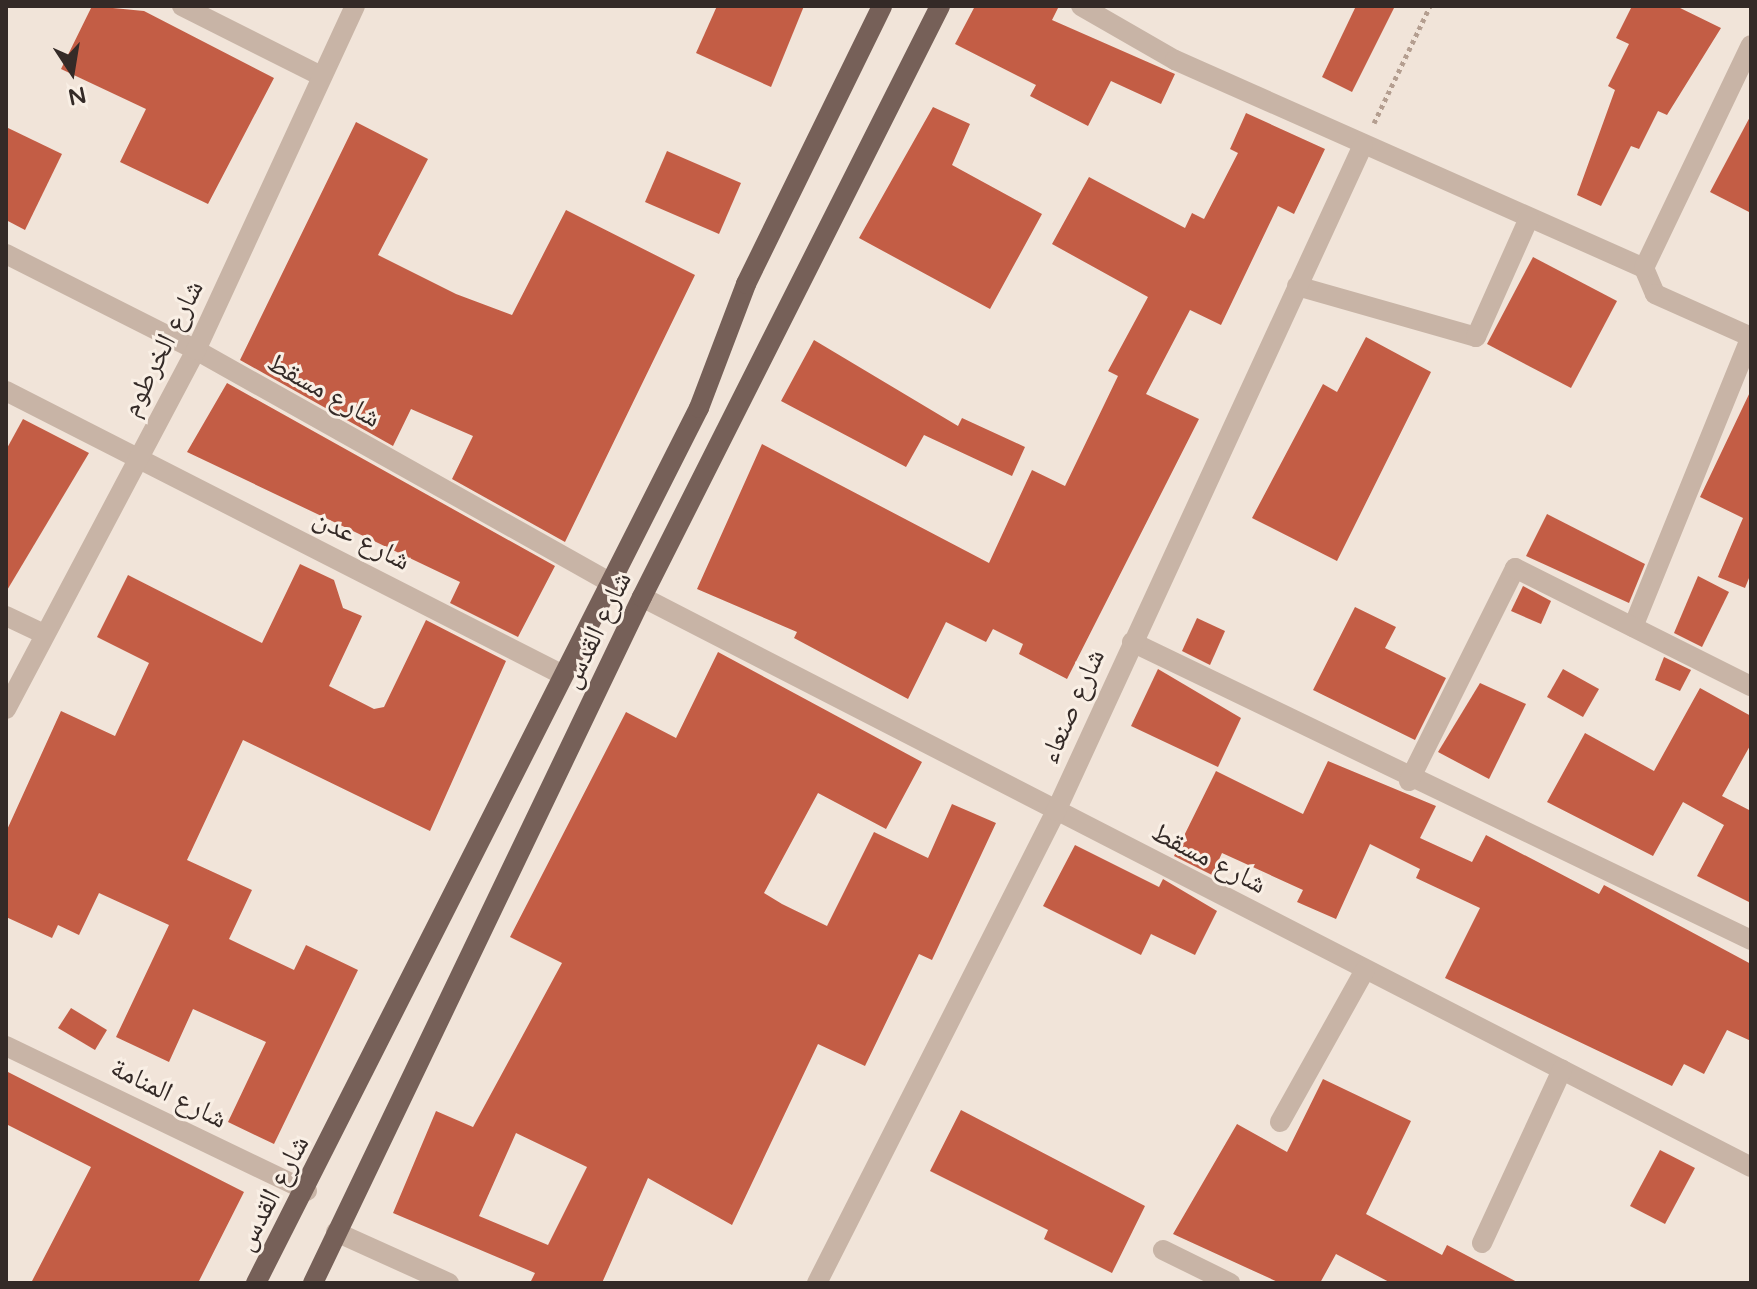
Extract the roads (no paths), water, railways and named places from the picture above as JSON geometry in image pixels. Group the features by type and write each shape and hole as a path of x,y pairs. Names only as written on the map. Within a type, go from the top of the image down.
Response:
{"main road":[{"name":"شارع القدس","path":"256,1283 307,1191 561,674 611,583 882,6"},
{"name":"شارع القدس","path":"313,1283 642,597 940,6"}],"street":[{"path":"182,6 321,76"},
{"name":"شارع الخرطوم","path":"6,709 137,455 196,350 355,6"},
{"path":"1081,6 1175,60 1644,268 1655,294 1751,337 1633,627"},
{"path":"1644,268 1751,45"},
{"name":"شارع صنعاء","path":"817,1283 1056,811 1363,145"},
{"path":"1297,286 1476,337 1529,218"},
{"name":"شارع مسقط","path":"6,254 196,350 611,583"},
{"name":"شارع عدن","path":"6,391 137,455 561,674"},
{"path":"1409,781 1515,568 1751,686"},
{"name":"شارع مسقط","path":"642,597 1751,1167"},
{"path":"6,616 44,634"},
{"path":"1132,642 1409,781 1751,940"},
{"path":"1280,1122 1365,970"},
{"name":"شارع المنامة","path":"6,1046 307,1191"},
{"path":"1482,1243 1562,1070"},
{"path":"336,1232 449,1283"},
{"path":"1163,1250 1230,1283"}]}
